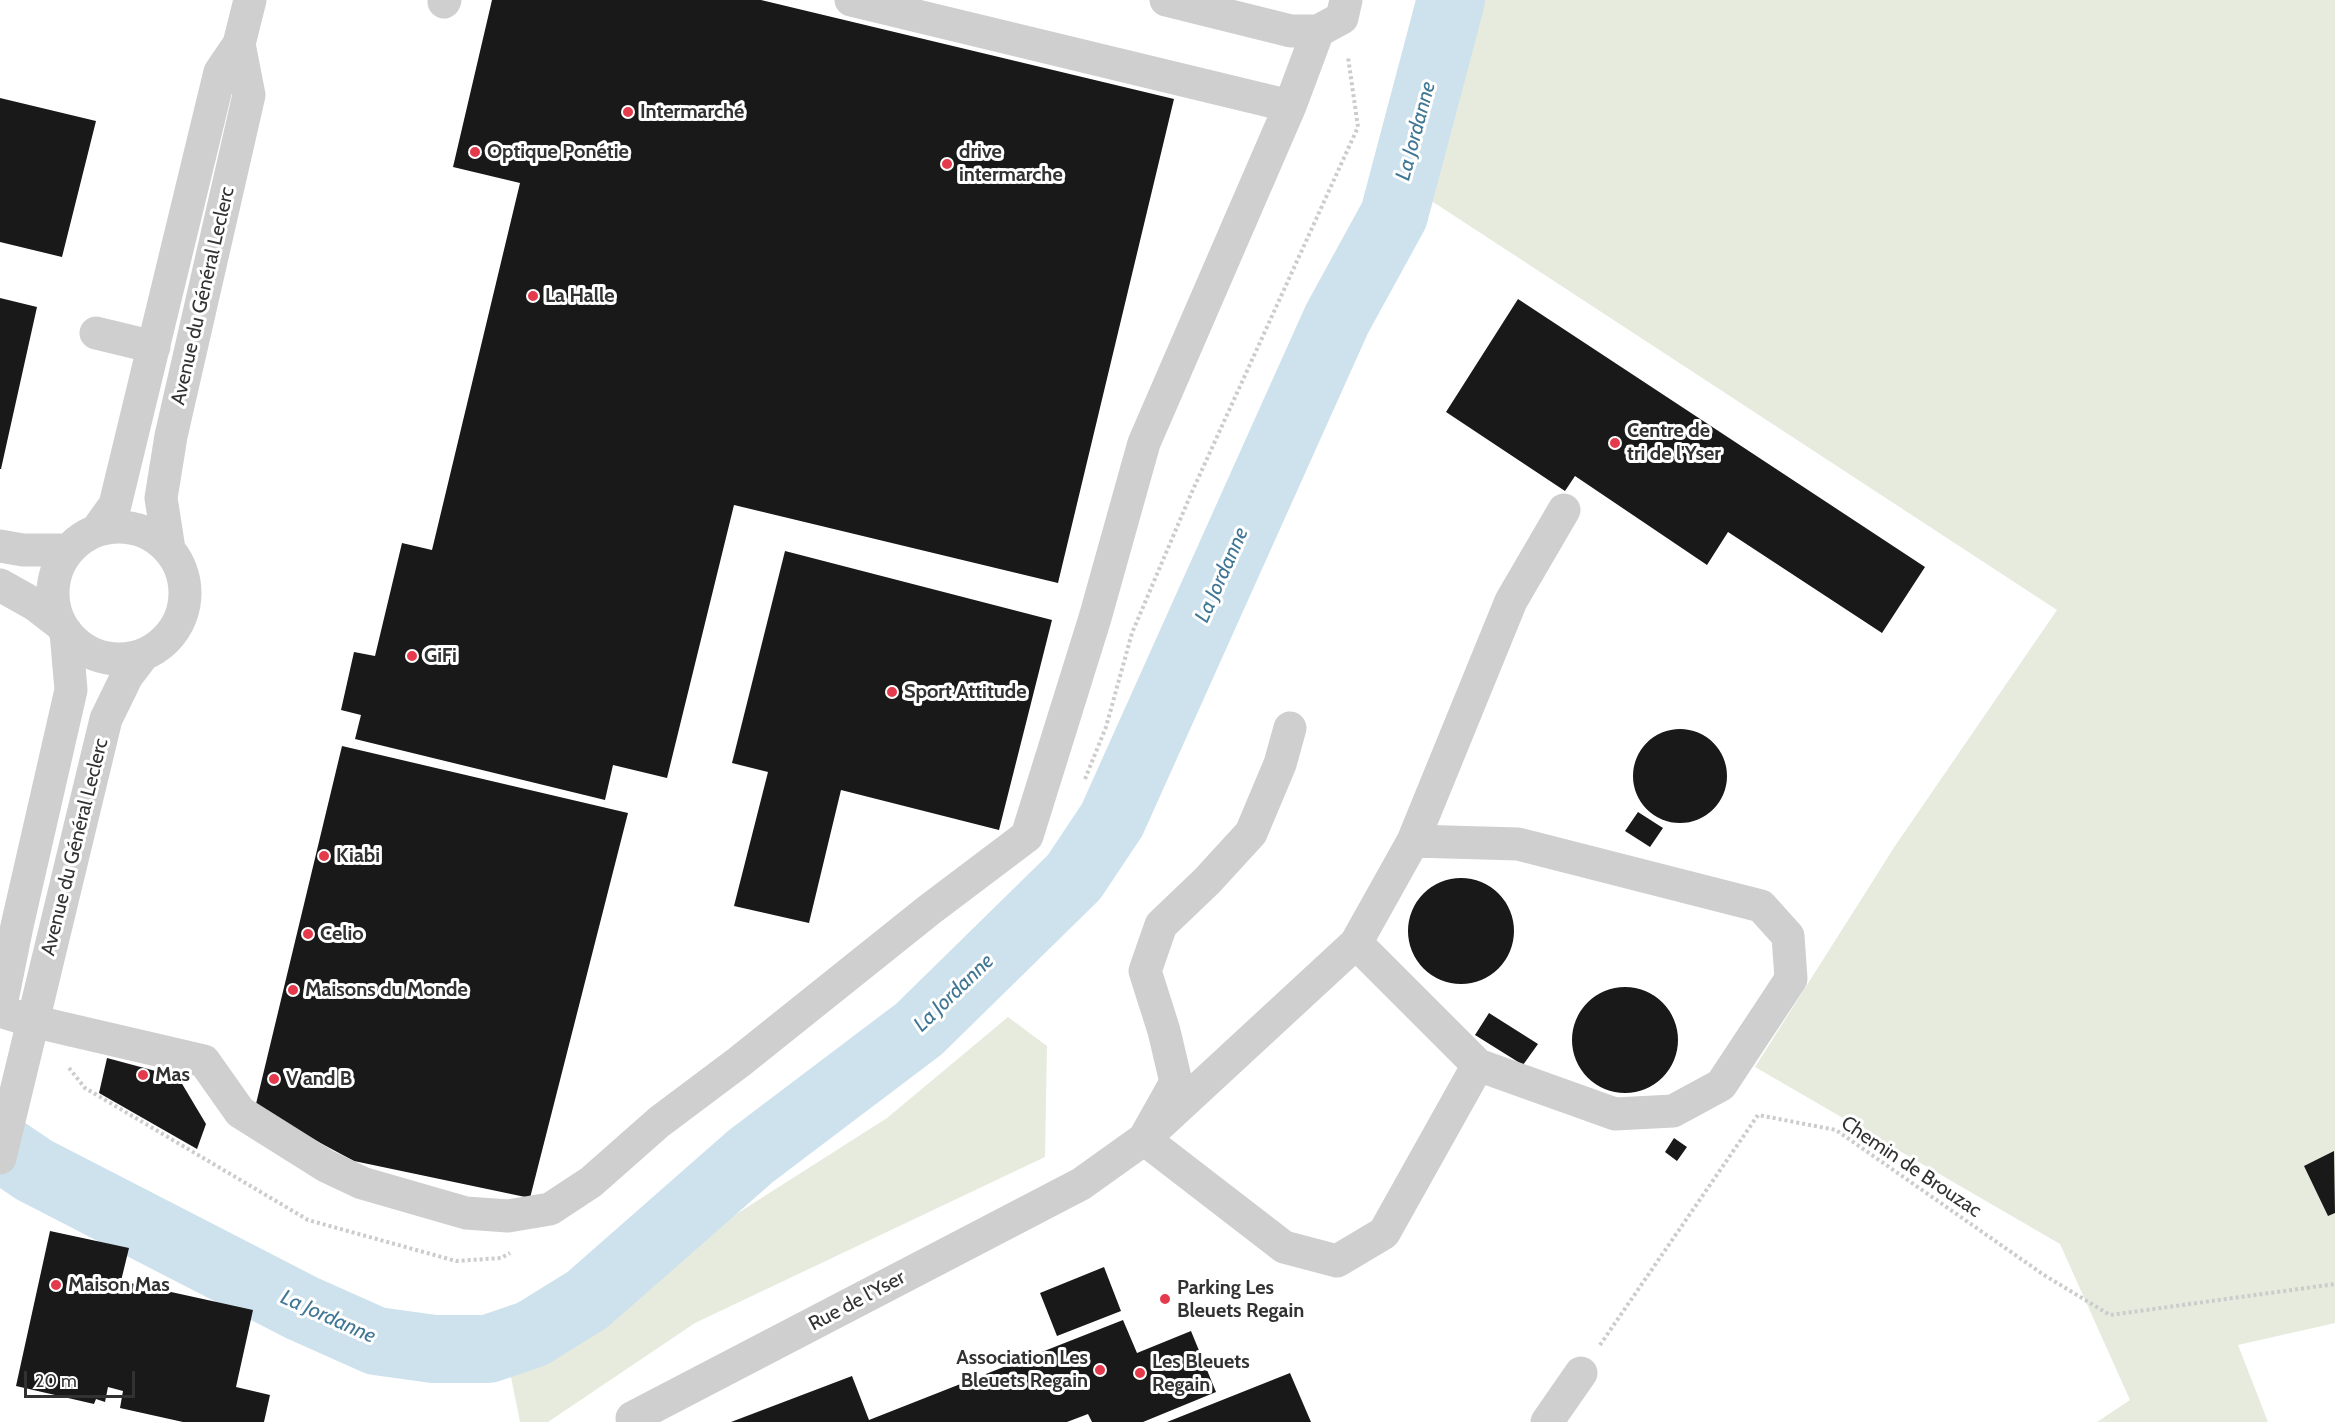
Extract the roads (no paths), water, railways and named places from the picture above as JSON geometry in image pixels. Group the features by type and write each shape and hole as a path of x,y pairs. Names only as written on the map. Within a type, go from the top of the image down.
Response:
{"street":[{"name":"Avenue du Général Leclerc","path":"97,530 115,505 220,72 239,44 250,0"},
{"path":"851,0 922,8 1290,106"},
{"path":"1166,0 1291,30 1335,16"},
{"path":"0,1010 30,1033 204,1060 240,1112 326,1166 362,1183 466,1213 508,1216 550,1209 591,1182 659,1122 1027,836 1095,618 1144,443 1290,106 1335,16"},
{"name":"Avenue du Général Leclerc","path":"169,549 161,498 171,436 249,95 239,44"},
{"path":"96,333 154,347"},
{"name":"Rue de l'Yser","path":"629,1421 1081,1184 1144,1139 1356,944 1413,841 1511,601 1564,510"},
{"name":"Avenue du Général Leclerc","path":"0,1010 71,690 63,628 54,605 53,586 58,567 68,550 81,538 97,530 116,526 135,528 153,536 169,549 180,566 185,586 184,607 176,627 161,644 143,655 127,676 106,719 0,1158"},
{"path":"0,546 23,550 68,550"},
{"path":"0,585 34,604 63,628 81,647 100,656 122,659 143,655"},
{"path":"1290,728 1280,764 1251,833 1207,881 1161,925 1145,971 1164,1031 1176,1082 1144,1139 1284,1247 1337,1261 1383,1233 1478,1065"},
{"path":"1356,944 1478,1065 1615,1114 1673,1111 1721,1085 1791,979 1788,936 1761,906 1518,844 1413,841"},
{"path":"1548,1422 1581,1373"}],"waterway":[{"name":"La Jordanne","path":"0,1147 34,1170 302,1308 376,1341 434,1349 488,1349 532,1334 587,1300 751,1156 919,1029 1074,877 1112,820 1337,319 1394,215 1451,0"}],"place":[{"name":"Intermarché","path":"628,112"},
{"name":"Optique Ponétie","path":"475,152"},
{"name":"drive intermarche","path":"947,164"},
{"name":"La Halle","path":"533,296"},
{"name":"Centre de tri de l'Yser","path":"1615,443"},
{"name":"GiFi","path":"412,656"},
{"name":"Sport Attitude","path":"892,692"},
{"name":"Kiabi","path":"324,856"},
{"name":"Celio","path":"308,934"},
{"name":"Maisons du Monde","path":"293,990"},
{"name":"Mas","path":"143,1075"},
{"name":"V and B","path":"274,1079"},
{"name":"Maison Mas","path":"56,1285"},
{"name":"Parking Les Bleuets Regain","path":"1165,1299"},
{"name":"Association Les Bleuets Regain","path":"1100,1370"},
{"name":"Les Bleuets Regain","path":"1140,1373"}]}
